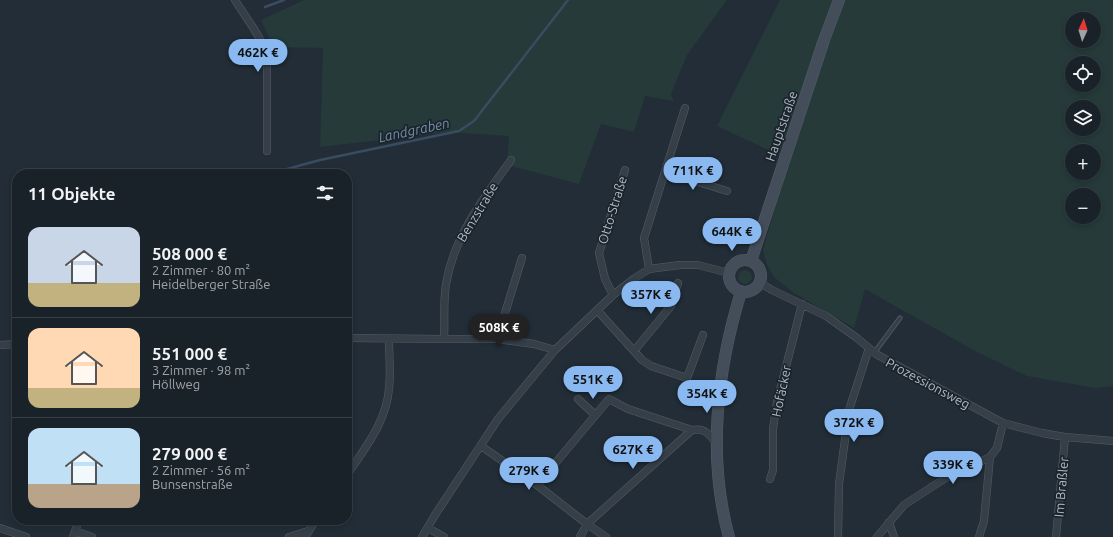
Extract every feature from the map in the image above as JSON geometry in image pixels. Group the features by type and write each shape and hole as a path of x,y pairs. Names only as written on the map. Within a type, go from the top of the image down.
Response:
{"main road":[{"name":"Hauptstraße","path":"751,261 824,40 839,0"},
{"path":"743,260 751,261 758,266 760,270 760,283 752,291 741,292 735,289 730,283 729,272 736,263 743,260"},
{"path":"729,537 719,490 718,412 720,379 732,324 741,292"}],"street":[{"path":"235,0 259,36 266,50 268,60 267,151"},
{"path":"649,269 644,238 685,108"},
{"name":"Benzstraße","path":"444,339 446,285 452,259 464,230 511,160"},
{"name":"Otto-Straße","path":"613,295 605,279 599,253 625,170"},
{"path":"666,172 727,191"},
{"path":"497,339 522,258"},
{"path":"422,537 498,419 555,350 613,295 649,269 680,265 698,265 729,272"},
{"path":"634,351 671,306 678,283"},
{"name":"Prozessionsweg","path":"760,283 826,316 871,350 1003,423 1065,437 1113,440"},
{"name":"Hofäcker","path":"770,478 773,470 773,429 776,402 802,304"},
{"path":"597,310 642,360 651,366 687,378 703,335"},
{"path":"352,338 497,339 534,344 555,350"},
{"path":"352,468 370,441 381,420 388,400 389,339"},
{"path":"0,345 12,344"},
{"path":"838,537 839,484 849,410 871,350"},
{"path":"578,399 595,415"},
{"path":"537,485 610,399 628,409 692,430 704,430 718,445"},
{"path":"877,537 904,505 944,479 990,457 997,448 1003,423"},
{"path":"580,537 587,524 692,430"},
{"name":"Im Braßler","path":"1056,537 1065,437"},
{"path":"481,446 537,485 606,537"},
{"path":"978,537 984,521 990,457"},
{"path":"889,522 894,537"},
{"path":"289,537 306,534 312,525"},
{"path":"0,528 26,537"},
{"path":"428,528 444,537"},
{"path":"74,534 92,537"}],"lane":[{"path":"871,350 900,318"}],"green space":[{"path":"304,0 727,0 687,55 671,94 674,101 645,96 634,132 601,124 579,184 507,165 509,136 450,132 320,147 323,48 273,47 261,20"},
{"path":"780,0 833,0 779,155 717,126"},
{"path":"845,0 1113,1 1113,386 1095,388 1027,376 973,350 865,289 854,328 794,293 775,278 767,265 763,250 797,131"},
{"path":"742,270 748,270 752,274 752,280 748,284 742,284 738,280 738,274"}],"waterway":[{"path":"265,7 284,0"},
{"name":"Landgraben","path":"287,169 320,160 459,131 474,121 568,0"}]}
